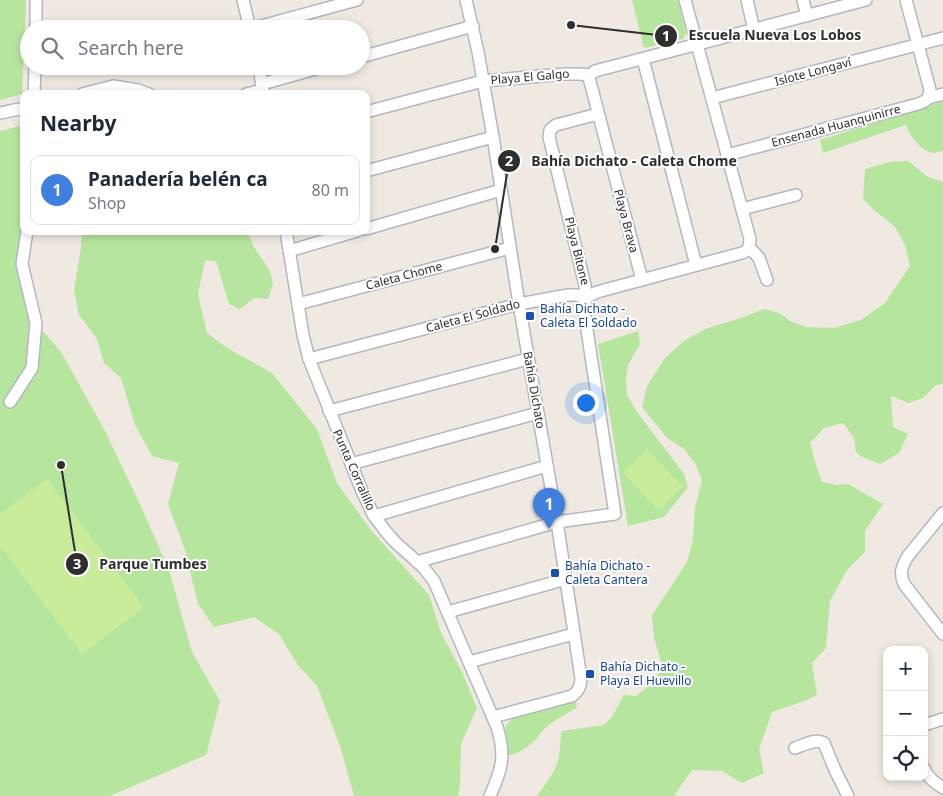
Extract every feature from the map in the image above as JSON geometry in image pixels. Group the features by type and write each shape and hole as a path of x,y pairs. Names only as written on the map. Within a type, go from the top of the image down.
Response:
{"street":[{"path":"36,0 36,20"},
{"path":"243,0 248,20"},
{"path":"283,20 357,0"},
{"name":"Bahía Dichato","path":"466,0 473,26 493,136 581,678 580,686 576,693 568,697 493,717"},
{"path":"586,299 597,292 748,250 750,239 686,0"},
{"path":"747,0 754,30"},
{"path":"803,0 807,16"},
{"name":"Playa El Galgo","path":"370,111 483,81 565,74 590,75 595,71 866,0"},
{"path":"906,0 930,90 928,98"},
{"path":"370,55 473,26"},
{"name":"Islote Longaví","path":"712,98 943,38"},
{"path":"643,59 696,265"},
{"path":"34,90 35,75"},
{"path":"260,75 262,89 301,75"},
{"name":"Playa Brava","path":"590,75 598,114 642,280"},
{"path":"98,90 113,86 138,90"},
{"name":"Ensenada Huanquinirre","path":"727,155 918,104 928,98 943,94"},
{"path":"0,113 20,109"},
{"name":"Playa Bitone","path":"557,522 615,514 584,310 586,299 585,285 549,137 550,130 556,125 598,114"},
{"path":"370,170 493,136"},
{"path":"370,228 501,190"},
{"path":"742,209 796,195"},
{"path":"10,402 32,368 36,323 22,264 26,235"},
{"name":"Punta Corralillo","path":"287,235 309,359 362,491 374,516 387,533 424,567 434,581 493,717 500,737 502,756 499,775 490,796"},
{"path":"289,251 343,235"},
{"path":"749,247 759,258 767,280"},
{"name":"Caleta Chome","path":"298,304 510,248"},
{"name":"Caleta El Soldado","path":"309,359 519,304 568,295 577,295 586,299"},
{"path":"329,411 528,359"},
{"path":"351,464 538,413"},
{"path":"374,516 547,466"},
{"path":"943,513 908,556 902,568 901,576 904,584 943,634"},
{"path":"417,562 557,522"},
{"path":"448,612 566,579"},
{"path":"469,662 574,634"},
{"path":"928,725 943,720"},
{"path":"795,748 817,740 822,741 848,796"},
{"path":"928,777 943,788"}],"green space":[{"path":"0,0 26,0 25,20 20,20 20,75 23,75 22,90 20,90 20,95 0,100"},
{"path":"632,0 678,0 686,33 683,39 644,48"},
{"path":"943,101 943,151 935,153 921,147 910,134 906,125 823,153 820,140"},
{"path":"20,126 20,235 31,235 19,264 36,323 61,352 104,429 169,570 192,652 220,701 206,755 110,796 0,796 0,131"},
{"path":"908,161 928,177 943,182 943,384 936,385 923,398 909,403 891,396 893,427 908,434 899,453 880,464 862,457 856,452 854,438 843,423 824,428 810,443 822,482 836,485 848,484 883,504 865,531 865,552 847,570 830,601 826,648 812,663 817,695 772,712 759,749 764,773 742,783 722,771 692,770 674,796 537,796 558,762 562,731 604,725 612,717 624,695 636,696 650,685 663,668 654,638 652,615 687,562 693,540 695,508 702,480 695,463 684,449 667,438 642,407 647,386 665,358 684,341 705,329 764,309 779,313 790,321 806,327 834,328 861,320 885,303 910,266 905,245 895,227 863,199 865,169 889,162"},
{"path":"82,235 249,235 254,247 270,271 273,284 268,299 254,298 240,309 229,304 216,261 205,260 198,294 207,333 227,348 272,373 317,429 337,483 370,529 429,595 441,633 462,672 477,708 461,744 458,796 354,796 340,746 317,686 297,664 279,634 254,617 214,627 198,604 185,550 168,504 179,463 152,456 135,425 121,378 104,363 97,339 79,315 74,290"},
{"path":"638,331 640,344 628,365 626,379 627,395 637,412 684,474 688,487 664,517 628,526 598,344"},
{"path":"647,450 683,487 659,510 623,473"},
{"path":"47,479 144,607 82,654 0,546 0,514"},
{"path":"576,701 577,708 548,726 525,749 507,756 504,734 510,721 515,717"}],"place":[{"name":"Escuela Nueva Los Lobos","path":"571,25"},
{"name":"Bahía Dichato - Caleta Chome","path":"495,249"},
{"name":"Bahía Dichato - Caleta El Soldado","path":"530,316"},
{"name":"Parque Tumbes","path":"61,465"},
{"name":"Panadería belén ca","path":"549,529"},
{"name":"Bahía Dichato - Caleta Cantera","path":"555,573"},
{"name":"Bahía Dichato - Playa El Huevillo","path":"590,674"}]}
